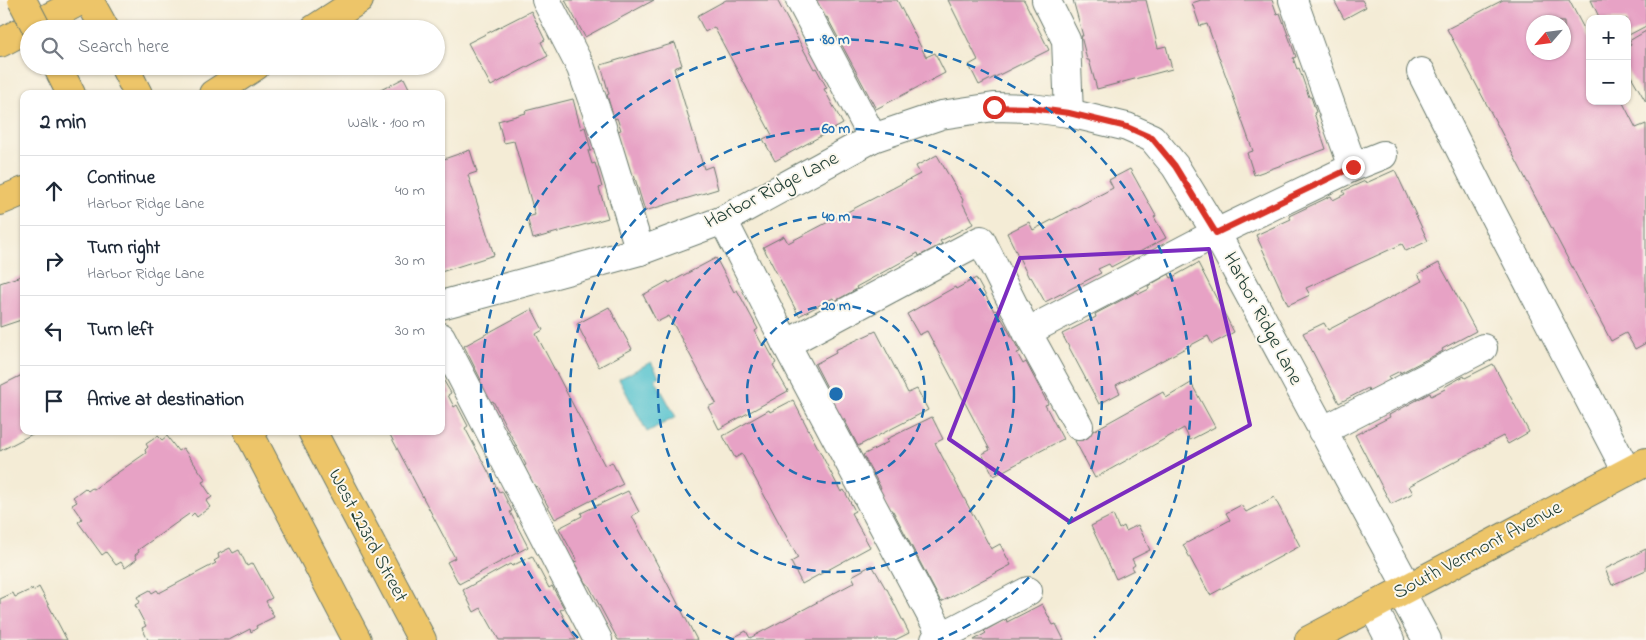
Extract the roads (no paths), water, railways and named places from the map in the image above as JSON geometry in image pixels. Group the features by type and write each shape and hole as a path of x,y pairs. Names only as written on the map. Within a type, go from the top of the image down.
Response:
{"main road":[{"path":"22,0 33,20"},
{"path":"45,20 82,0"},
{"path":"89,0 100,20"},
{"path":"328,20 359,0"},
{"path":"0,44 20,33"},
{"path":"62,75 70,90"},
{"path":"219,90 242,75"},
{"path":"0,201 20,193"},
{"path":"250,435 358,640"},
{"name":"West 223rd Street","path":"314,435 422,640"},
{"name":"South Vermont Avenue","path":"1310,640 1637,467"}],"lane":[{"path":"546,0 581,68 602,127 640,251"},
{"path":"800,0 873,138"},
{"path":"1046,0 1066,40 1069,113"},
{"path":"1293,0 1353,167"},
{"path":"1421,72 1482,194 1637,467"},
{"name":"Harbor Ridge Lane","path":"445,304 640,251 722,220 873,138 941,115 994,107 1031,108 1069,113 1127,127 1152,138 1175,166 1216,233 1322,431 1404,590 1427,640"},
{"path":"1027,332 1216,233 1353,167 1383,155"},
{"path":"722,220 938,638 1028,591"},
{"path":"786,344 981,240 1027,332 1079,426"},
{"path":"445,345 598,640"},
{"path":"1322,431 1482,348"},
{"path":"1373,607 1390,640"}],"water":[{"path":"651,362 659,376 655,379 676,417 647,432 619,379"}]}
